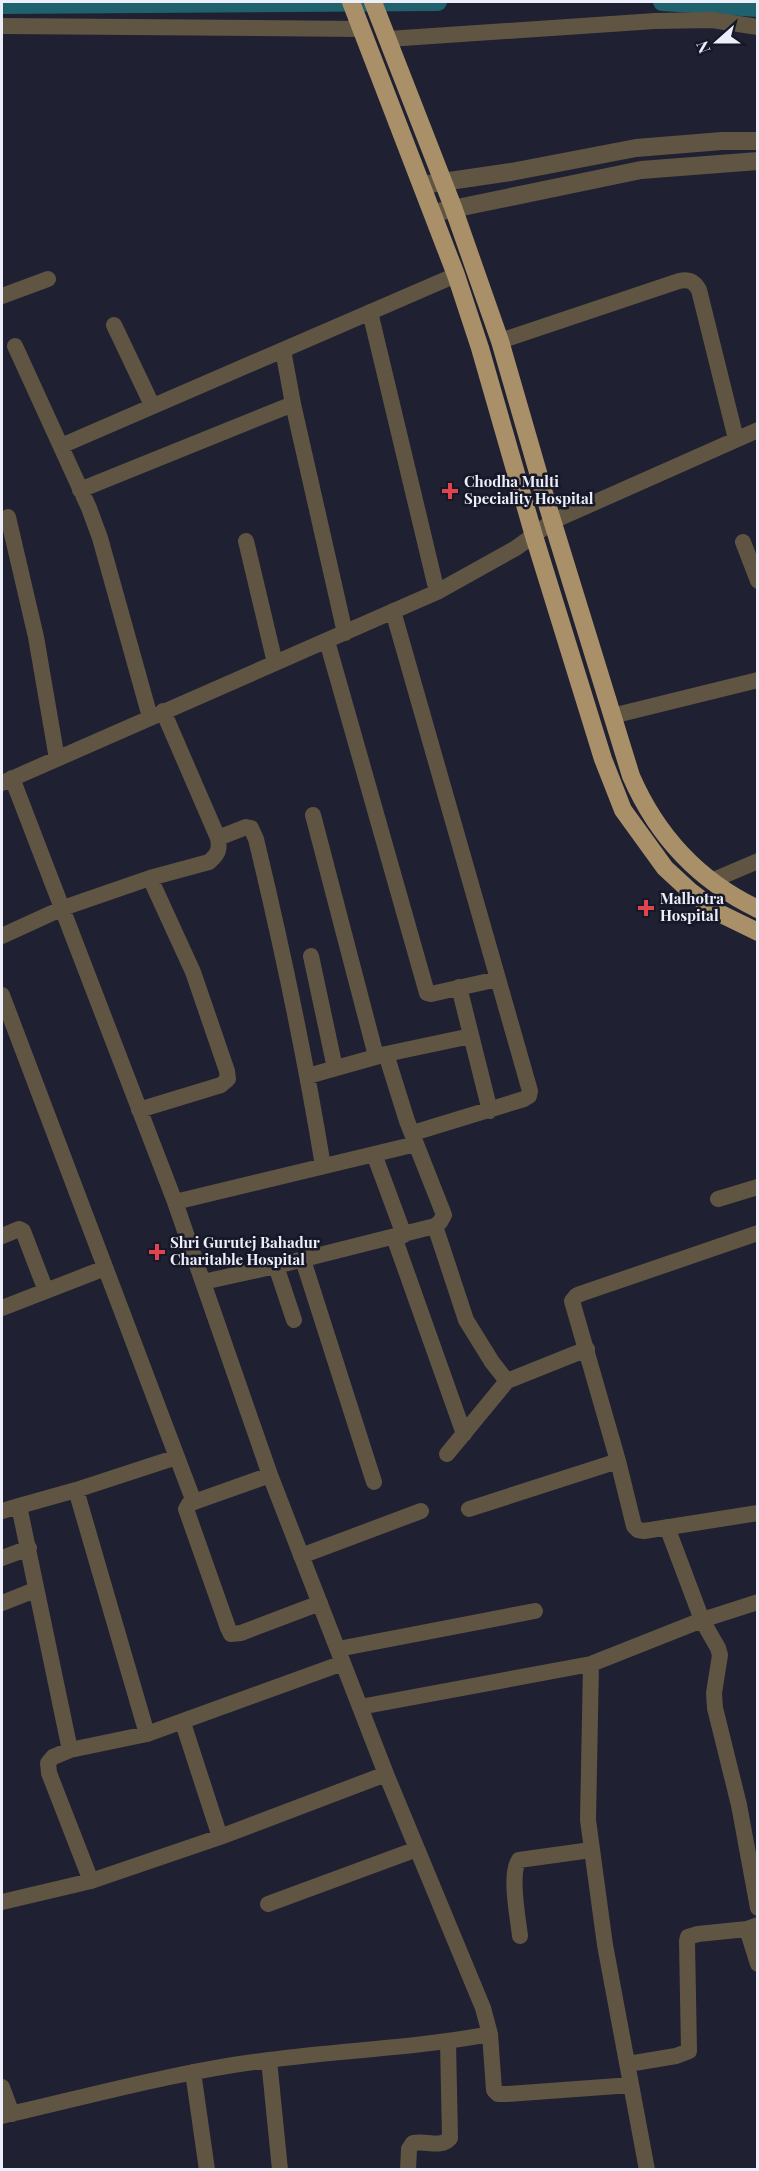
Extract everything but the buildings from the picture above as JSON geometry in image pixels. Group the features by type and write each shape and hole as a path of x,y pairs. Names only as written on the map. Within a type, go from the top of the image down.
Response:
{"highway":[{"path":"373,2 453,207 500,341 631,776 642,800 681,854 730,895 758,909"},
{"path":"356,15 456,275 603,759 623,810 665,868 691,892 719,913 758,932"}],"street":[{"path":"2,26 356,15"},
{"path":"388,39 655,21 712,20 758,27"},
{"path":"422,185 511,172 636,148 722,141 758,141"},
{"path":"636,148 641,170"},
{"path":"433,213 453,207 641,170 758,161"},
{"path":"61,446 456,275"},
{"path":"2,296 48,279"},
{"path":"500,341 679,281 690,280 699,290 736,439"},
{"path":"370,312 437,592"},
{"path":"114,325 152,405"},
{"path":"2,936 63,908 150,878 209,862 220,850 218,838 156,714 89,508 15,346"},
{"path":"283,350 345,633"},
{"path":"80,490 293,404"},
{"path":"630,2085 498,2094 494,2090 490,2034 483,2008 386,1774 270,1475 175,1202 63,908 7,781 437,592 516,549 553,521 758,430"},
{"path":"8,517 36,637 57,759"},
{"path":"246,541 275,663"},
{"path":"743,542 758,581"},
{"path":"175,1202 374,1154 529,1096 530,1091 393,611"},
{"path":"327,641 427,993 498,979"},
{"path":"612,716 758,680"},
{"path":"203,1282 303,1260 435,1226 444,1215 381,1055 313,815"},
{"path":"218,838 246,827 251,828 256,839 285,958 323,1166"},
{"path":"711,881 758,861"},
{"path":"139,1110 221,1085 228,1079 193,972 150,878"},
{"path":"311,956 335,1068"},
{"path":"459,987 489,1111"},
{"path":"2,994 194,1502"},
{"path":"308,1076 381,1055 471,1036"},
{"path":"374,1154 464,1434"},
{"path":"718,1198 758,1187"},
{"path":"435,1226 466,1320 492,1362 507,1381"},
{"path":"2,1236 19,1229 23,1231 46,1291"},
{"path":"758,1233 576,1296 572,1301 618,1461 634,1526 644,1531 758,1513"},
{"path":"303,1260 374,1482"},
{"path":"276,1266 294,1320"},
{"path":"2,1308 105,1268"},
{"path":"447,1454 507,1381 587,1349"},
{"path":"2,1511 76,1490 177,1456"},
{"path":"469,1509 618,1461"},
{"path":"270,1475 189,1504 186,1509 186,1515 231,1634 241,1634 320,1603"},
{"path":"76,1490 147,1734"},
{"path":"19,1506 70,1750"},
{"path":"301,1556 421,1511"},
{"path":"667,1527 702,1620 720,1655 714,1693 715,1708 739,1805 758,1908"},
{"path":"2,1558 29,1548"},
{"path":"2,1603 35,1590"},
{"path":"360,1707 591,1664 702,1620 758,1602"},
{"path":"91,1881 49,1773 48,1763 53,1757 70,1750 147,1734 183,1723 341,1656 535,1611"},
{"path":"591,1664 587,1777 591,1851 605,1945 647,2169"},
{"path":"183,1723 220,1837"},
{"path":"2,1902 91,1881 220,1837 386,1774"},
{"path":"268,1904 417,1850"},
{"path":"520,1936 514,1875 519,1860 591,1851"},
{"path":"628,2064 675,2056 688,2051 688,1937 752,1927 758,1964"},
{"path":"2,2087 7,2115 193,2072 269,2060 448,2042 490,2034"},
{"path":"408,2169 409,2149 412,2143 419,2141 441,2144 450,2138 448,2042"},
{"path":"269,2060 280,2169"},
{"path":"193,2072 207,2169"}],"waterway":[{"path":"2,5 438,2"},
{"path":"662,2 758,8"}],"place":[{"name":"Chodha Multi Speciality Hospital","path":"450,491"},
{"name":"Malhotra Hospital","path":"646,908"},
{"name":"Shri Gurutej Bahadur Charitable Hospital","path":"157,1252"}]}
